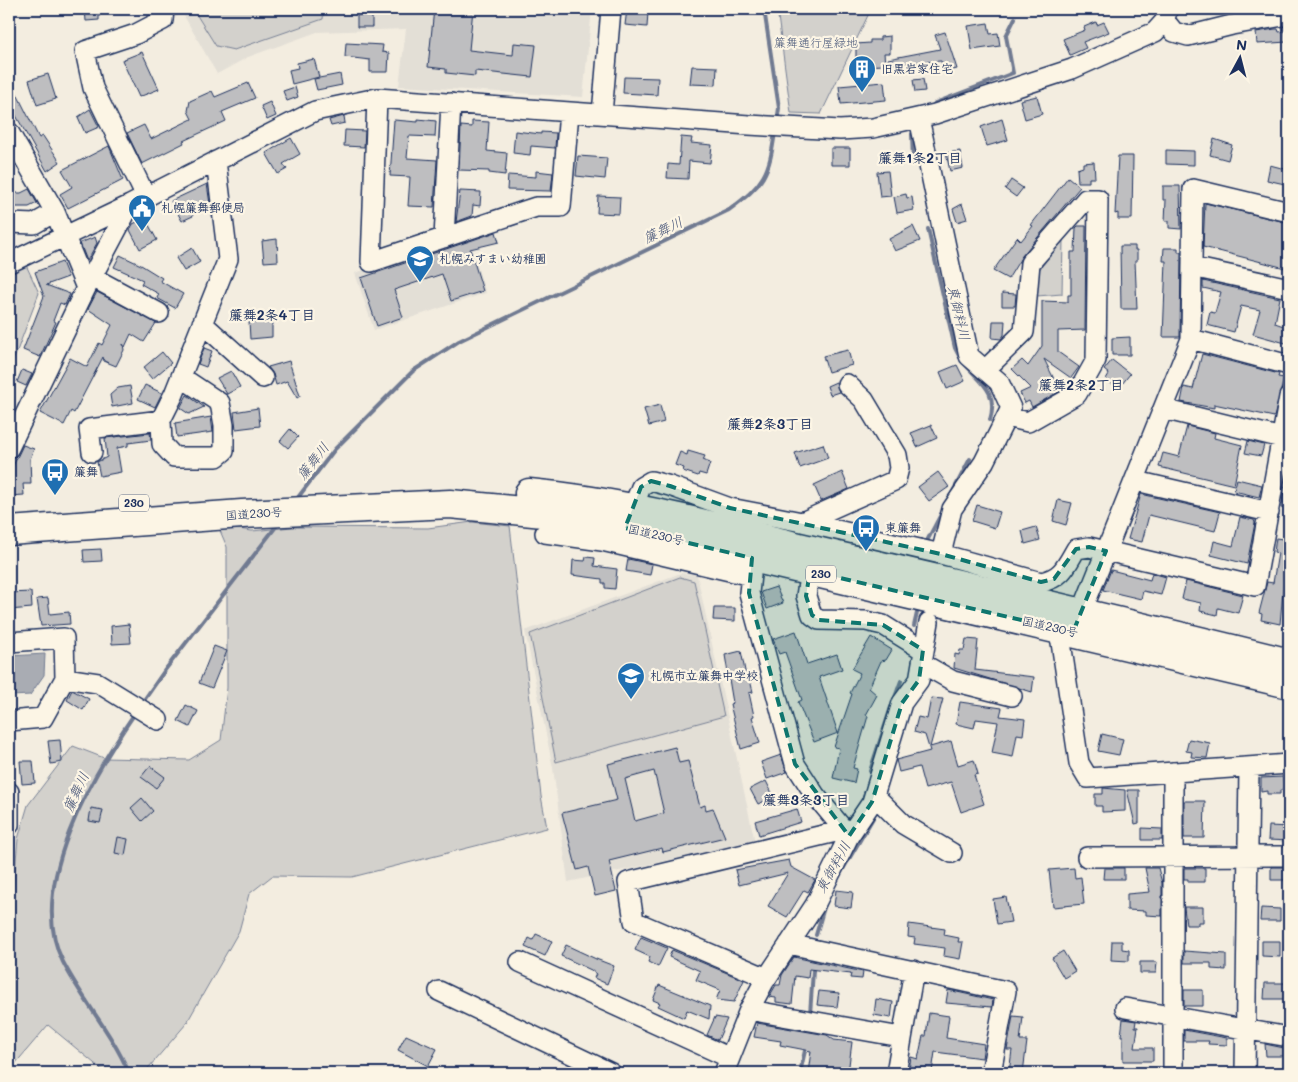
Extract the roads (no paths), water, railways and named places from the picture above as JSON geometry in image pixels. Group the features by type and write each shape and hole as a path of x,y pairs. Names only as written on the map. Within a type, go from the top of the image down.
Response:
{"highway":[{"name":"国道230号","path":"9,512 250,504 352,498 629,518 753,557 815,561 1071,624 1289,684"},
{"name":"国道230号","path":"9,531 250,504"},
{"name":"国道230号","path":"1071,624 1289,663"}],"street":[{"path":"602,114 612,9"},
{"path":"138,201 93,88 85,50 136,34 164,14"},
{"path":"1166,15 1174,32 1188,36 1232,25 1289,15"},
{"path":"9,262 138,201 315,111 377,98 749,125 840,130 873,128 919,118 1072,69 1156,32 1166,15"},
{"path":"377,98 372,262 536,207 561,206 569,112"},
{"path":"444,238 451,103"},
{"path":"919,118 969,356 999,382 1011,408 984,462 952,509 941,554"},
{"path":"9,132 55,212 89,282 159,313"},
{"path":"181,377 220,403 224,425 224,451 217,457 174,457 162,444 161,420 181,377 228,259 216,161"},
{"path":"1289,212 1193,189 1191,339 1106,552 1071,624 1079,763 1088,778 1289,764"},
{"path":"985,370 1024,332 1030,264 1086,200 1098,199 1096,360 1077,394 1028,422 1006,417"},
{"path":"9,448 89,282 138,201"},
{"path":"9,223 34,224 55,212"},
{"path":"1192,267 1289,288"},
{"path":"202,323 263,378"},
{"path":"1191,339 1289,365"},
{"path":"802,522 896,480 899,468 897,455 864,400 847,384"},
{"path":"629,518 641,487 651,481 730,508 802,522 941,554 1041,582 1054,579 1064,570 1076,549 1089,547 1255,586 1289,397"},
{"path":"1163,409 1282,438"},
{"path":"92,452 89,429 161,420"},
{"path":"1136,480 1268,512"},
{"path":"545,533 753,557 749,593 795,764 815,795 846,833"},
{"path":"815,561 806,596 812,615 818,620 866,621 883,625 953,680 1012,696"},
{"path":"520,962 727,1066 749,1010 767,978 815,905 846,833 874,795 902,703 919,680 928,622"},
{"path":"9,642 64,638 65,678 44,718 9,721"},
{"path":"65,678 98,683 158,720"},
{"path":"1245,1073 1250,856 1249,767"},
{"path":"1173,772 1173,1073"},
{"path":"9,792 9,825"},
{"path":"874,795 903,824 952,853"},
{"path":"767,978 634,921 628,882 846,833"},
{"path":"1087,857 1289,856"},
{"path":"789,944 1006,991 991,1073"},
{"path":"896,1073 914,970"},
{"path":"439,991 610,1073"},
{"path":"1125,1008 1289,1037"},
{"path":"749,1010 902,1038"}],"waterway":[{"name":"簾舞川","path":"764,9 779,108 777,122"},
{"name":"東御料川","path":"931,109 935,103 1013,73 1006,36 1015,18"},
{"name":"東御料川","path":"913,160 912,134 915,130"},
{"name":"簾舞川","path":"296,500 335,449 413,371 459,341 729,210 741,201 757,185 767,169 775,132"},
{"name":"東御料川","path":"928,229 955,348 987,389 991,398 992,408 990,420"},
{"name":"東御料川","path":"928,539 970,459"},
{"name":"簾舞川","path":"142,703 165,670 278,524"},
{"name":"東御料川","path":"914,626 917,613"},
{"name":"東御料川","path":"894,700 901,681"},
{"name":"東御料川","path":"870,771 891,707"},
{"name":"簾舞川","path":"129,1073 114,1044 63,962 53,933 52,900 58,867 69,833 84,799 118,738 135,713"},
{"name":"東御料川","path":"839,876 873,818 874,812"},
{"name":"東御料川","path":"816,935 825,904"},
{"name":"東御料川","path":"810,1014 814,956"},
{"name":"東御料川","path":"800,1073 806,1046"}],"place":[{"name":"旧黒岩家住宅","path":"862,93"},
{"name":"札幌簾舞郵便局","path":"142,232"},
{"name":"札幌みすまい幼稚園","path":"420,283"},
{"name":"簾舞","path":"55,496"},
{"name":"東簾舞","path":"866,552"},
{"name":"札幌市立簾舞中学校","path":"631,700"}],"district":[{"name":"簾舞1条2丁目","path":"920,158"},
{"name":"簾舞2条4丁目","path":"272,315"},
{"name":"簾舞2条2丁目","path":"1081,385"},
{"name":"簾舞2条3丁目","path":"770,424"},
{"name":"簾舞3条3丁目","path":"806,800"}],"park label":[{"name":"簾舞通行屋緑地","path":"816,43"}]}
